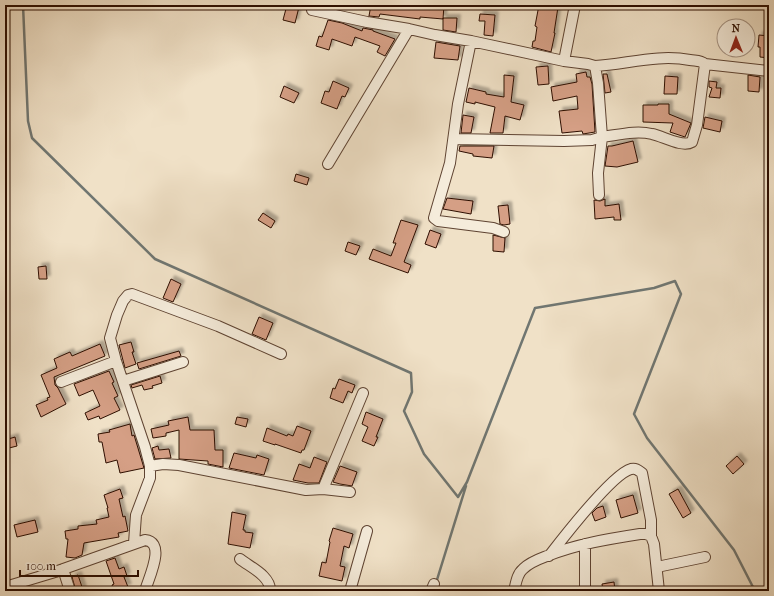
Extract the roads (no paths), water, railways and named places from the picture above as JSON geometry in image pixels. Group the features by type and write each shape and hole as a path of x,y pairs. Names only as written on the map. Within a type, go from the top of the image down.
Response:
{"street":[{"path":"564,61 575,5"},
{"path":"312,10 594,66 657,58 678,58 701,61 704,64 769,70"},
{"path":"328,164 408,28"},
{"path":"471,41 458,104 450,163 434,218 435,220 493,228 504,232"},
{"path":"454,139 564,141 592,140 638,132 652,134 679,143 690,144 693,140 697,125 704,64"},
{"path":"594,66 598,84 602,138 598,173 599,195"},
{"path":"134,543 136,515 150,478 150,466 110,338 123,301 128,295 132,294 218,326 281,354"},
{"path":"61,382 116,361"},
{"path":"123,381 183,362"},
{"path":"323,489 363,393"},
{"path":"150,466 163,464 180,465 306,490 323,489 350,492"},
{"path":"548,556 608,486 628,470 638,470 642,473 651,520 651,536 654,544 659,591"},
{"path":"350,591 367,530"},
{"path":"514,591 517,577 522,569 533,562 585,544 640,534 651,536"},
{"path":"5,586 63,569 145,540 153,543 156,551 145,591"},
{"path":"585,544 585,591"},
{"path":"657,567 705,557"},
{"path":"240,560 263,576 268,582 270,591"},
{"path":"63,569 70,591"}],"waterway":[{"path":"23,5 28,121 32,138 155,259 411,373 412,392 404,411 424,454 458,497 467,482 535,308 654,288 675,281 681,294 634,414 647,438 734,550 755,591"},
{"path":"436,583 466,486"}]}
